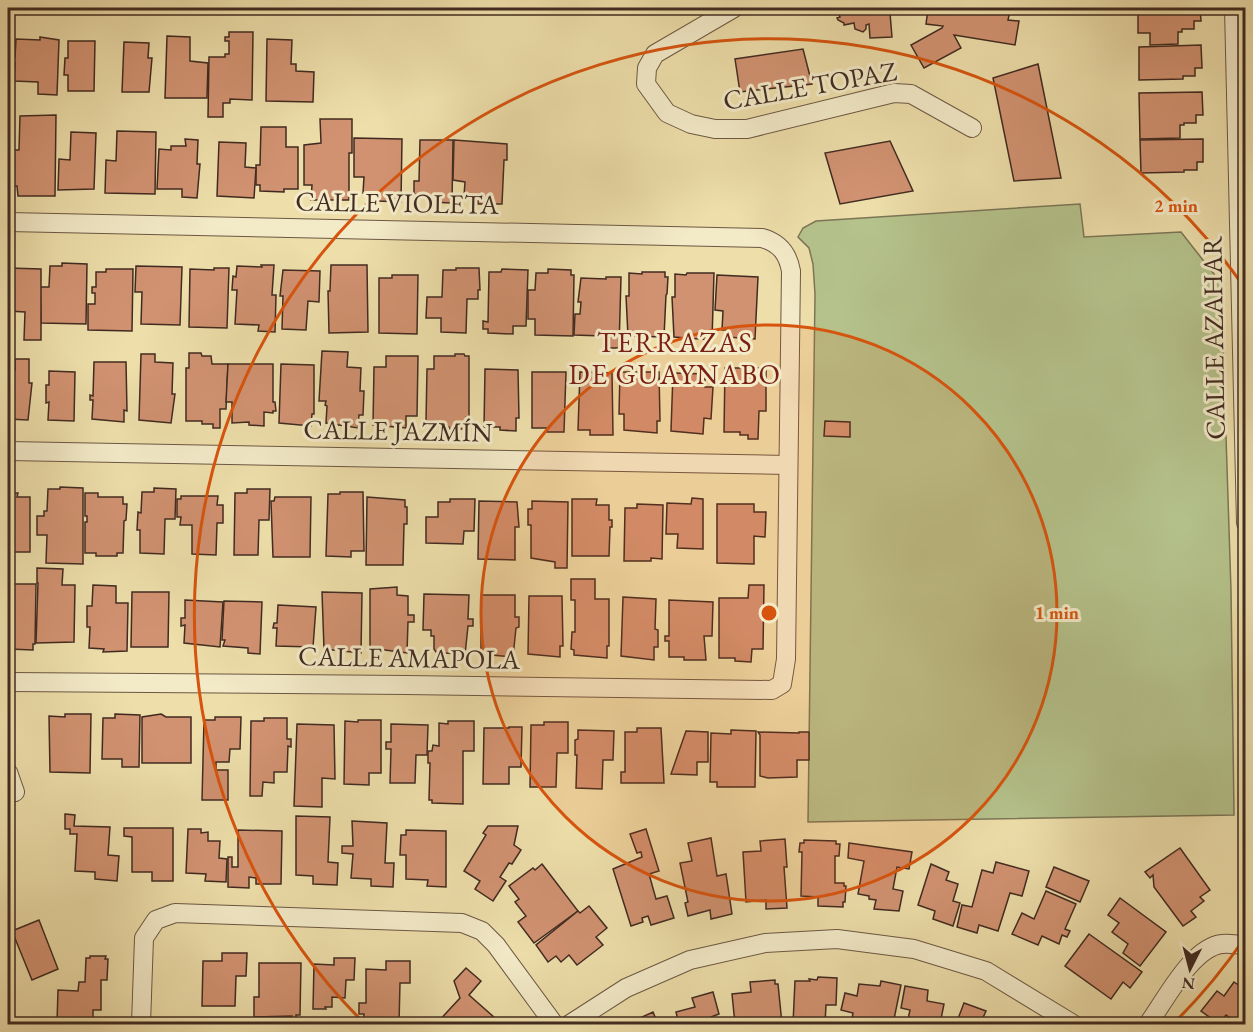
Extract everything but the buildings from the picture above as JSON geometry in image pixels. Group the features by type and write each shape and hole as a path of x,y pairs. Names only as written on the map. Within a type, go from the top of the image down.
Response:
{"street":[{"name":"CALLE TOPAZ","path":"734,8 655,54 647,68 646,84 667,113 691,124 747,129 894,93 910,94 972,128"},
{"name":"CALLE AZAHAR","path":"1234,8 1242,293 1245,524"},
{"name":"CALLE VIOLETA","path":"8,222 762,238 771,240 782,249"},
{"name":"CALLE AMAPOLA","path":"8,682 394,684 772,690 782,684 786,659 791,271 789,259 782,249"},
{"name":"CALLE JAZMÍN","path":"8,451 788,465"},
{"path":"8,772 15,792"},
{"path":"141,1024 144,938 156,920 174,913 462,923 482,931 496,945 554,1024"},
{"path":"570,1024 626,988 690,960 765,944 837,939 914,949 986,971 1072,1024"},
{"path":"1148,1024 1192,961 1205,950 1221,944 1245,945"}],"green space":[{"path":"1080,204 1084,237 1181,232 1221,283 1231,590 1234,815 808,822 815,294 813,264 809,248 798,237 803,228 816,221"}],"district":[{"name":"TERRAZAS DE GUAYNABO","path":"675,358"}]}
